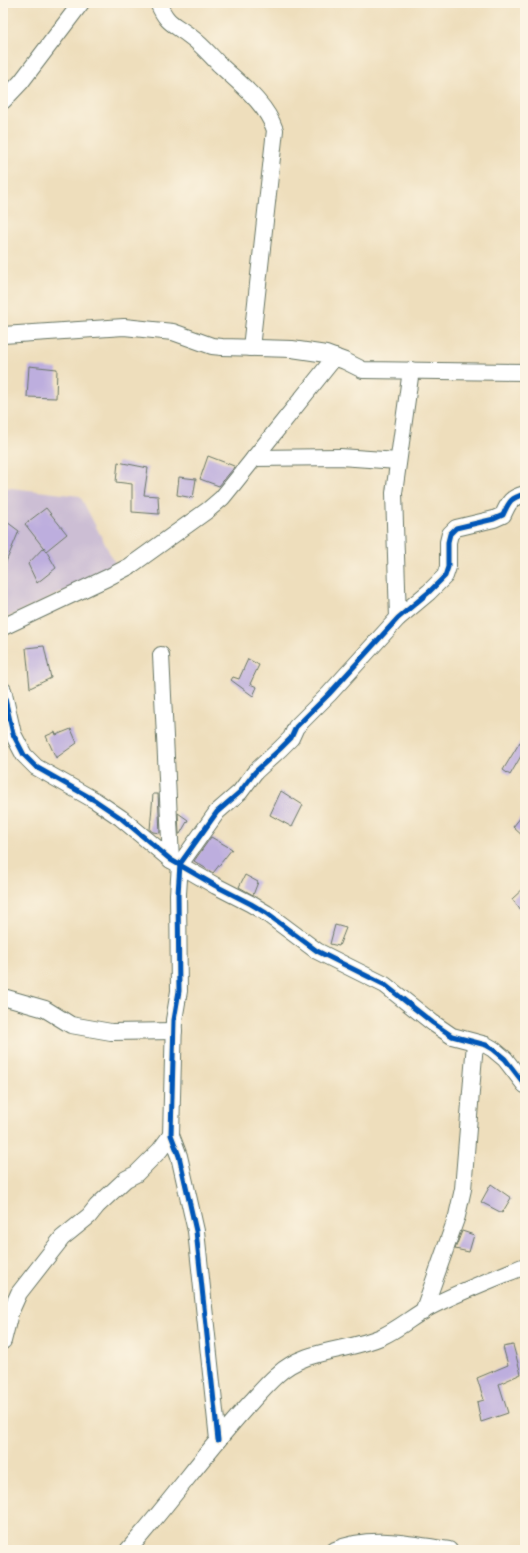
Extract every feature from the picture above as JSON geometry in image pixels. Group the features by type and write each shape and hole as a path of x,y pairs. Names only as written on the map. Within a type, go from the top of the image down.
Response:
{"street":[{"path":"3,101 21,82 81,3"},
{"path":"158,3 170,24 191,37 262,105 272,119 275,130 251,348"},
{"path":"3,335 124,327 139,328 173,332 212,346 292,349 326,354 363,370 525,372"},
{"path":"3,626 130,566 208,510 222,498 335,357"},
{"path":"398,618 394,493 411,370"},
{"path":"254,458 340,457 398,461"},
{"path":"175,862 217,812 240,792 255,772 291,738 301,722 329,694 398,618 429,592 445,576 448,567 448,542 450,534 456,528 494,519 503,515 510,500 525,494"},
{"path":"161,655 178,894 179,991 174,1031 171,1135 179,1156 196,1231 218,1440"},
{"path":"3,690 13,734 24,755 36,767 96,801 121,818 175,862 256,907 282,924 299,939 317,951 385,985 452,1036 486,1045 493,1049 505,1059 525,1085"},
{"path":"3,997 45,1009 71,1025 111,1032 174,1031"},
{"path":"423,1312 457,1216 462,1189 475,1043"},
{"path":"3,1340 10,1313 19,1293 62,1238 89,1216 97,1206 126,1179 136,1174 160,1150 171,1135"},
{"path":"134,1547 232,1422 277,1374 304,1358 319,1353 364,1343 380,1337 399,1328 423,1312 473,1288 525,1266"},
{"path":"335,1550 360,1542 383,1542 449,1550"}],"shaded area":[{"path":"3,487 80,496 117,567 3,619"}],"building":[{"path":"29,366 57,369 56,398 27,397"},
{"path":"208,456 234,466 219,486 200,479"},
{"path":"118,462 148,468 144,495 158,496 159,514 132,512 132,484 116,482"},
{"path":"179,477 196,479 193,498 177,495"},
{"path":"46,508 67,534 46,551 25,524"},
{"path":"3,519 19,531 3,569"},
{"path":"44,547 56,568 37,583 28,564"},
{"path":"44,646 51,678 30,688 26,648"},
{"path":"248,659 259,665 250,684 257,687 253,696 231,680 233,677 239,679"},
{"path":"71,729 77,743 56,758 46,736 55,732 56,735"},
{"path":"520,742 525,746 525,749 510,775 503,770"},
{"path":"281,791 303,805 292,827 270,815"},
{"path":"153,794 158,794 160,833 150,830"},
{"path":"525,812 525,838 513,827"},
{"path":"178,813 188,820 180,834 179,834"},
{"path":"211,837 232,849 213,873 194,861"},
{"path":"245,875 258,882 253,895 239,887"},
{"path":"525,887 525,916 512,899"},
{"path":"335,925 346,928 339,946 330,944"},
{"path":"491,1184 511,1198 502,1213 481,1202"},
{"path":"462,1231 474,1235 469,1252 455,1249"},
{"path":"513,1345 521,1374 499,1384 508,1413 481,1422 477,1402 484,1400 477,1378 508,1365 503,1347"}],"cycle path":[{"path":"218,1440 196,1231 179,1156 171,1135 174,1020 179,991 178,894 180,864 217,812 240,792 255,772 291,738 296,727 329,694 398,618 429,592 445,576 448,567 448,542 450,534 456,528 494,519 503,515 513,499 525,494"},
{"path":"3,690 13,734 24,755 36,767 96,801 121,818 171,860 266,913 317,951 385,985 452,1036 486,1045 493,1049 505,1059 525,1085"}]}
